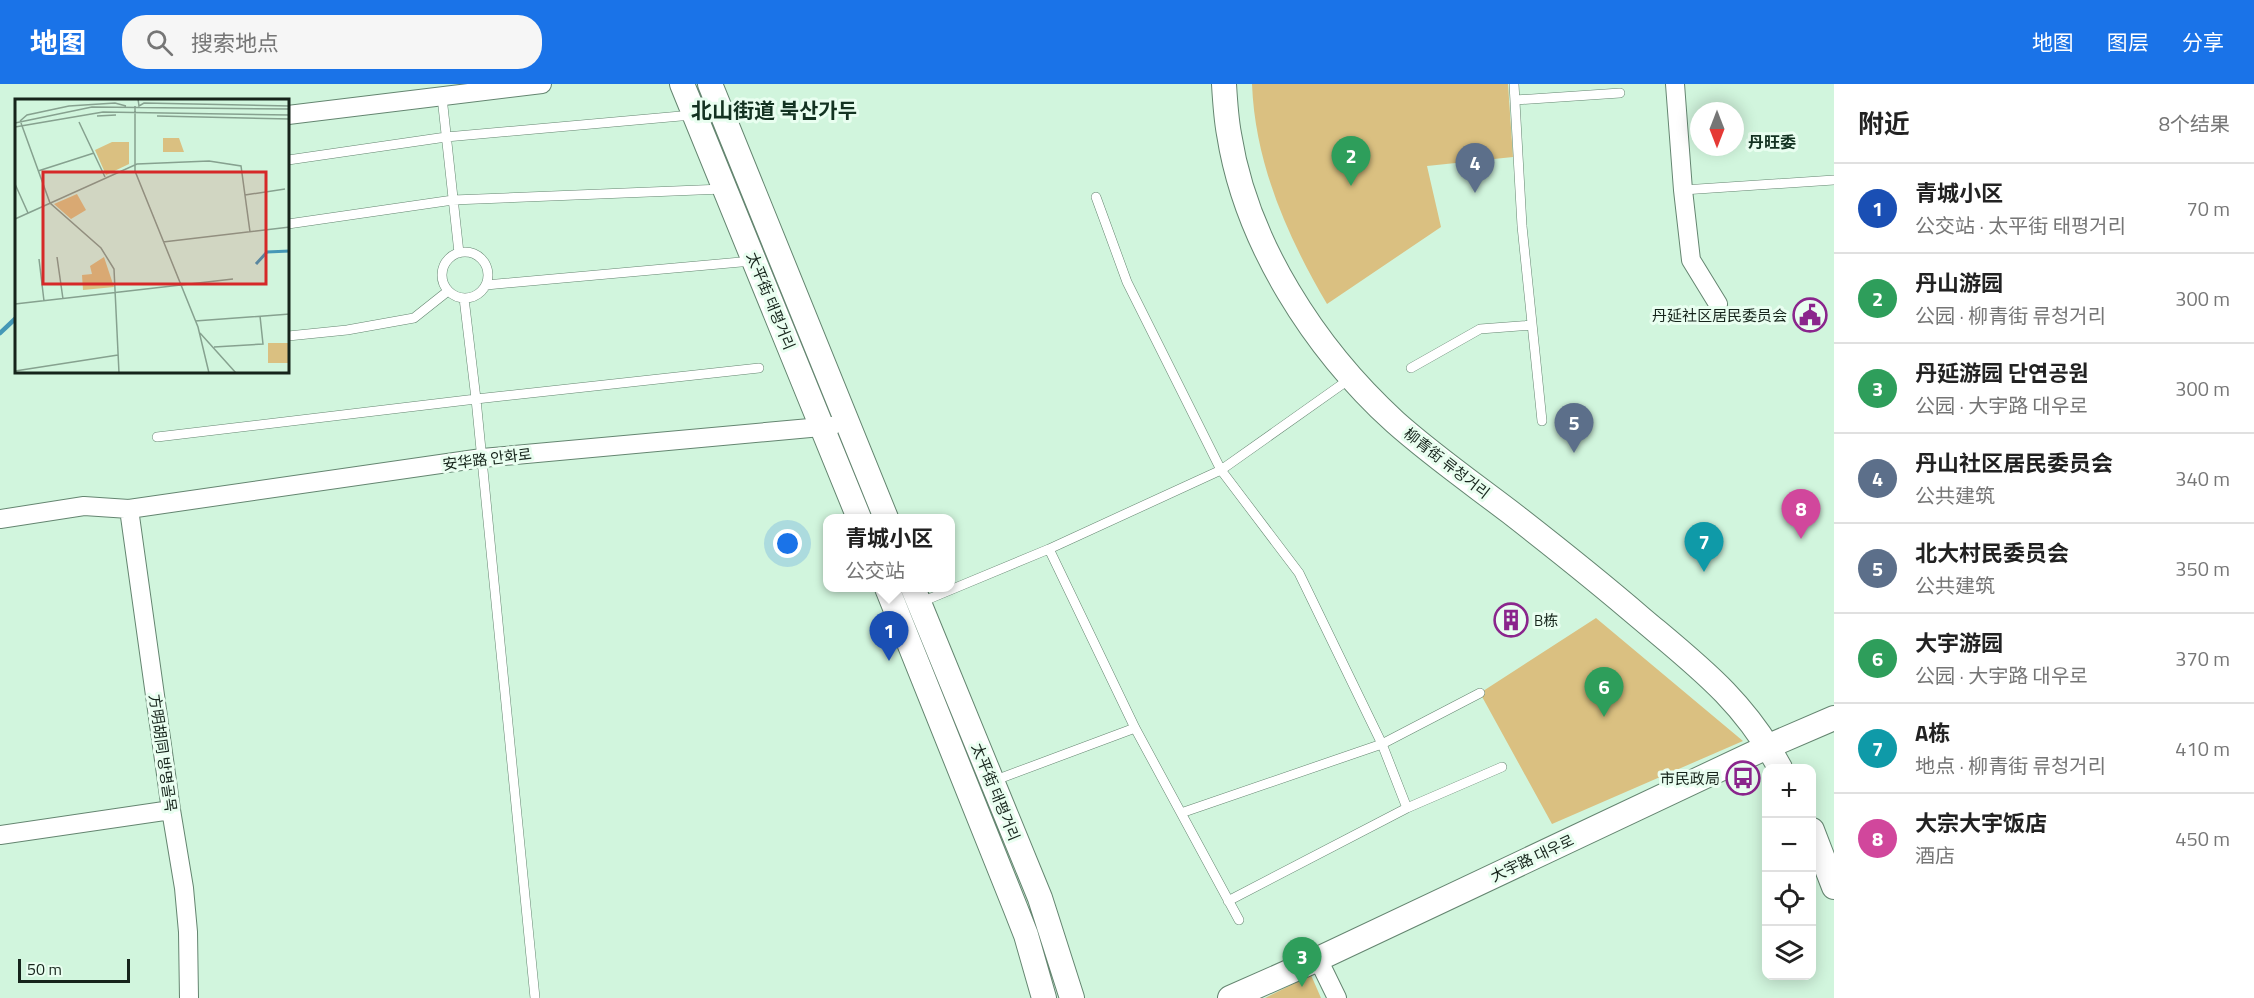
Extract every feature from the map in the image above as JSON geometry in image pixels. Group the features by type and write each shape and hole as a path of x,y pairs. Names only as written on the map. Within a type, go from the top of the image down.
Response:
{"main road":[{"name":"太平街 태평거리","path":"682,84 857,514"},
{"name":"太平街 태평거리","path":"710,84 884,514"},
{"name":"柳青街 류청거리","path":"1224,84 1229,135 1238,171 1260,234 1278,274 1328,350 1351,378 1395,422 1438,458 1578,564 1720,685 1752,721 1778,764"},
{"name":"太平街 태평거리","path":"889,592 1026,935 1044,998"},
{"name":"太平街 태평거리","path":"916,595 1044,908 1072,998"},
{"name":"大宇路 대우로","path":"1230,998 1318,959 1769,746 1834,718"},
{"path":"1816,840 1834,887"}],"street":[{"path":"290,116 542,84"},
{"path":"1675,84 1683,190 1692,260 1718,304"},
{"name":"安华路 안화로","path":"0,519 84,506 129,509 482,458 848,423"},
{"name":"方明胡同 방명골목","path":"129,509 184,888 188,932 189,998"},
{"path":"0,835 171,810"},
{"path":"1318,959 1337,998"}],"lane":[{"path":"1514,84 1522,226 1542,421"},
{"path":"1515,100 1620,93"},
{"path":"442,96 459,253"},
{"path":"290,160 446,137 695,115"},
{"path":"1683,190 1834,180"},
{"path":"290,224 453,200 725,189"},
{"path":"1096,197 1126,282 1221,471 1299,573 1382,744 1407,808"},
{"path":"459,253 474,254 485,263 488,278 486,285 477,295 464,298 448,291 444,284 443,269 452,256 459,253"},
{"path":"486,285 754,261"},
{"path":"290,336 347,330 414,318 448,291"},
{"path":"464,298 535,998"},
{"path":"1411,368 1480,329 1532,325"},
{"path":"157,437 759,368"},
{"path":"955,582 1049,549 1221,471 1351,378"},
{"path":"1049,549 1135,728 1239,920"},
{"path":"1181,813 1382,744 1480,693"},
{"path":"991,782 1135,728"},
{"path":"1228,901 1407,808 1502,766"}],"shaded area":[{"path":"1252,84 1508,84 1513,157 1427,166 1441,227 1327,304 1286,225 1276,198 1259,142"},
{"path":"1596,618 1743,741 1552,824 1480,693"},
{"path":"1311,975 1321,998 1265,998"}],"waterway":[{"path":"0,333 15,319"}],"place":[{"name":"丹山游园","path":"1351,186"},
{"name":"丹山社区居民委员会","path":"1475,193"},
{"name":"丹延社区居民委员会","path":"1810,315"},
{"name":"北大村民委员会","path":"1574,453"},
{"name":"大宗大宇饭店","path":"1801,539"},
{"name":"A栋","path":"1704,572"},
{"name":"B栋","path":"1511,620"},
{"name":"青城小区","path":"889,661"},
{"name":"大宇游园","path":"1604,717"},
{"name":"市民政局","path":"1743,778"},
{"name":"丹延游园 단연공원","path":"1302,987"}],"district":[{"name":"北山街道 북산가두","path":"774,110"},
{"name":"丹旺委","path":"1772,142"}]}
